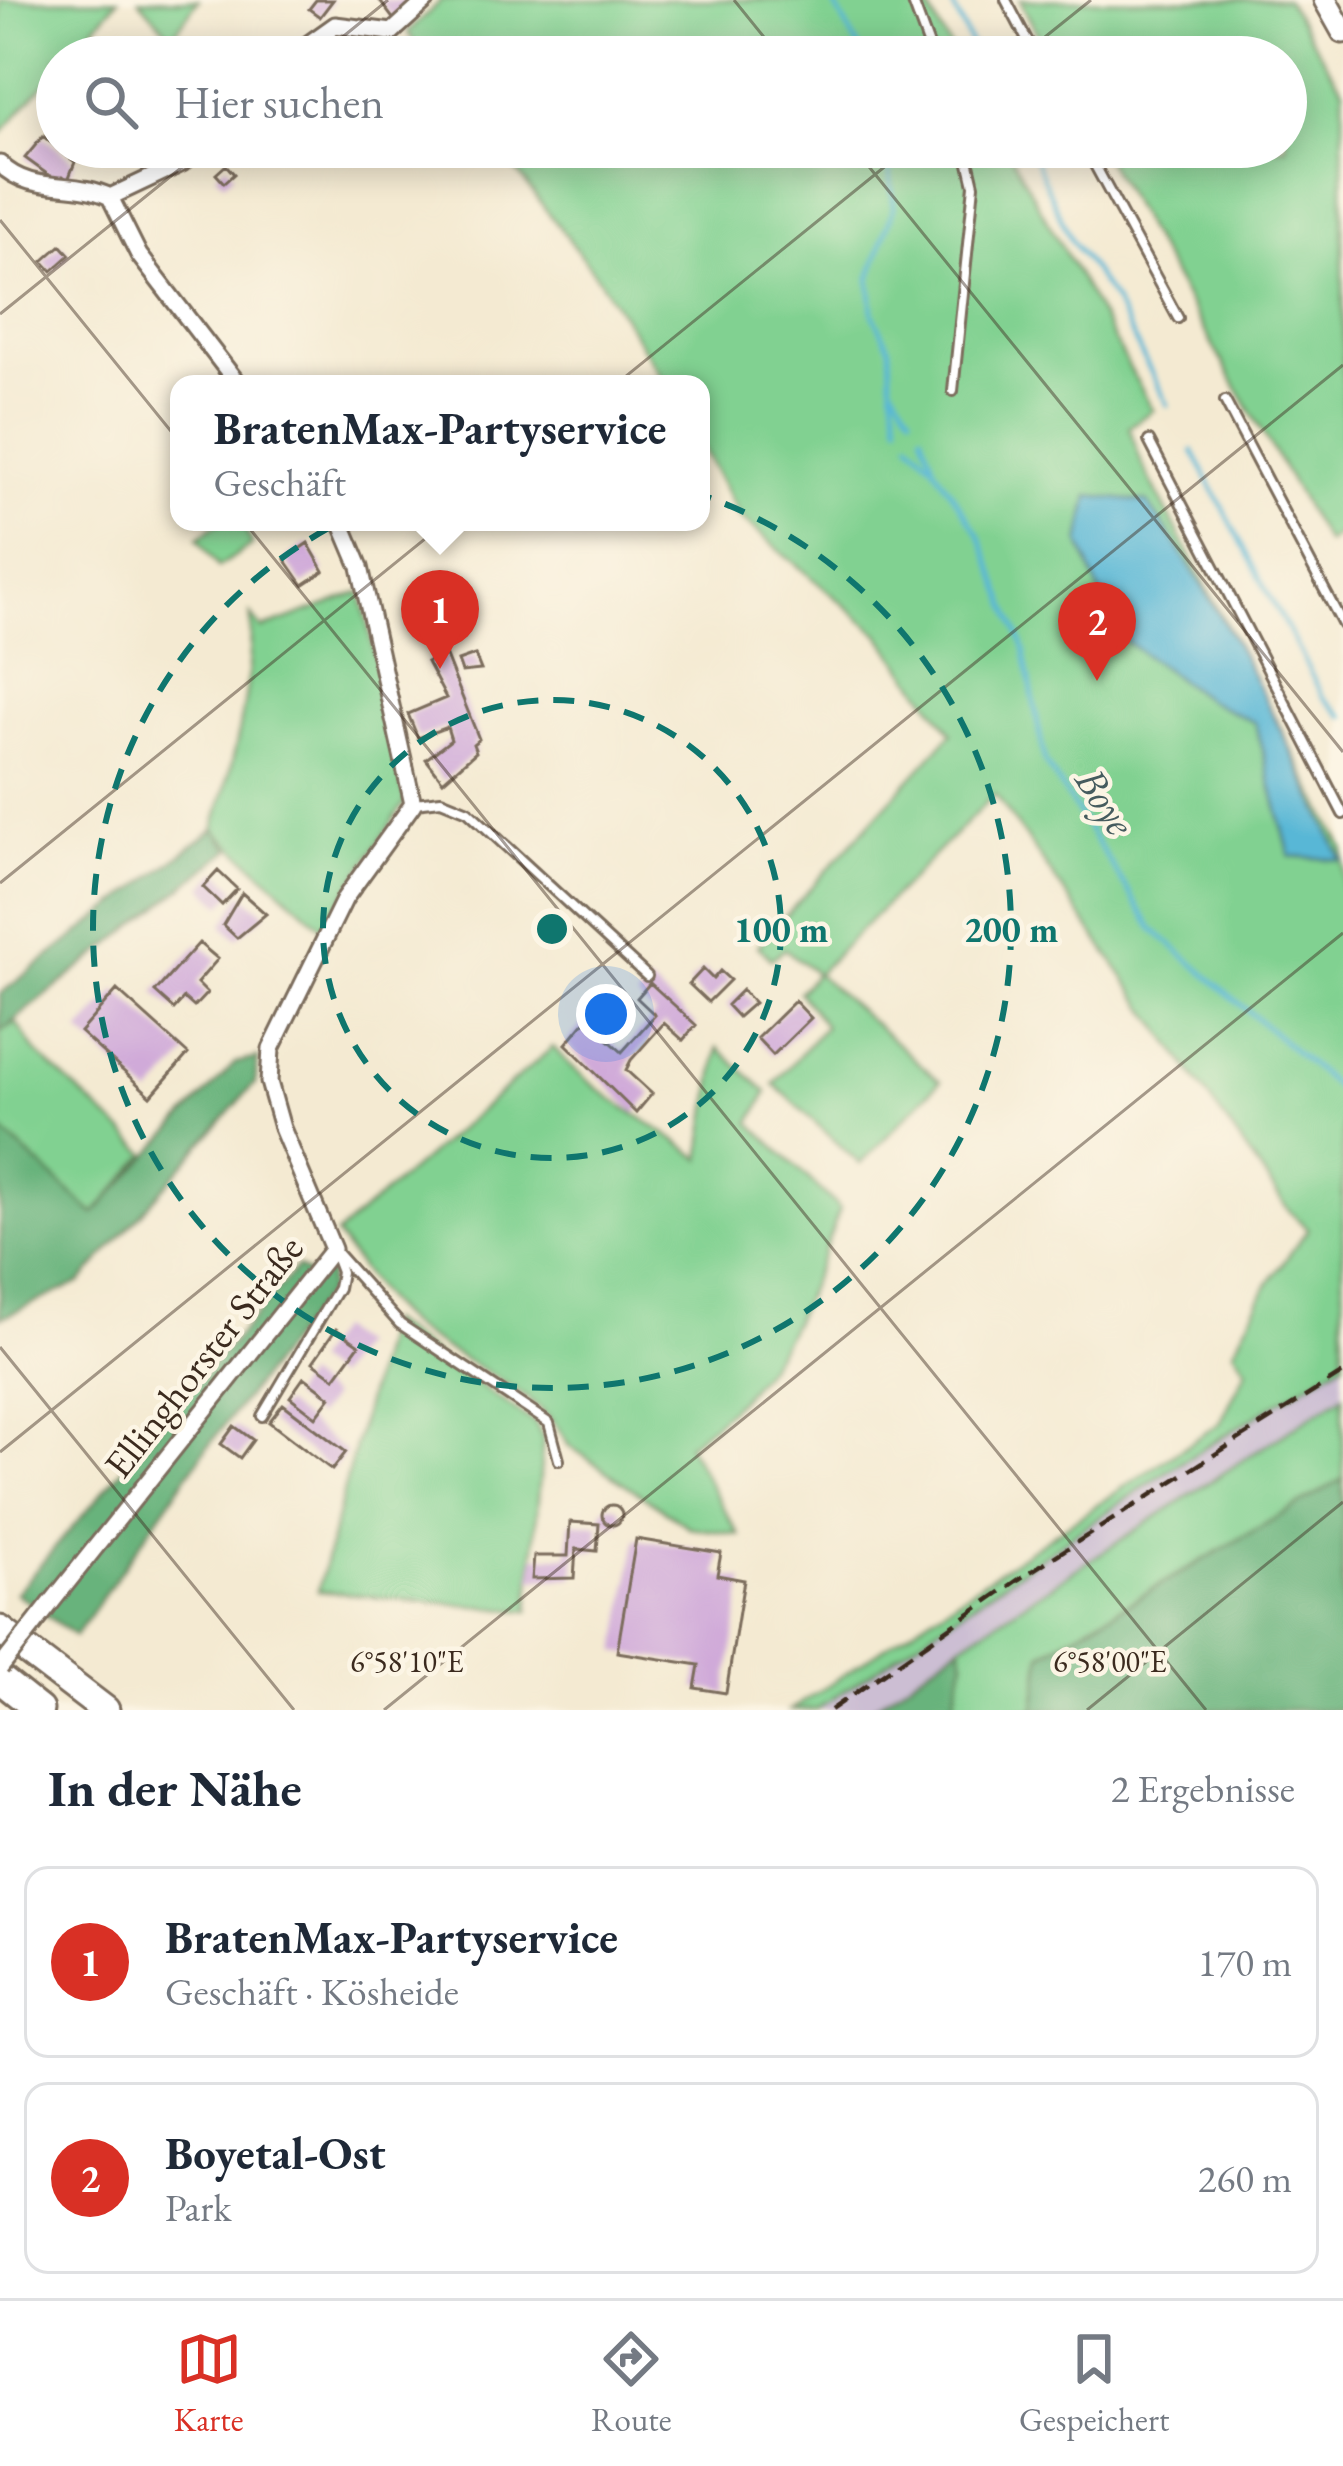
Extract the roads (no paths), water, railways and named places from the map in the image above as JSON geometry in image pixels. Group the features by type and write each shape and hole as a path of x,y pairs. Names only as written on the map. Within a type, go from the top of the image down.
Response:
{"highway":[{"path":"0,1630 105,1710"},
{"path":"0,1679 39,1710"}],"street":[{"path":"320,36 335,25 392,32 427,0"},
{"path":"0,164 32,184 110,197 171,168"},
{"path":"110,197 139,255 231,375"},
{"path":"345,531 361,567 413,803"},
{"name":"Ellinghorster Straße","path":"0,1668 333,1249 282,1128 269,1082 271,1049 345,898 413,803"}],"lane":[{"path":"912,0 925,36"},
{"path":"1006,0 1025,36"},
{"path":"953,392 974,185 970,168"},
{"path":"1096,168 1178,318"},
{"path":"1225,401 1343,626"},
{"path":"1149,441 1343,814"},
{"path":"413,803 441,800 468,811 647,976"},
{"path":"262,1415 338,1288 341,1272 333,1249"},
{"path":"333,1249 400,1324 549,1423 560,1460"}],"water":[{"path":"1089,496 1147,502 1253,676 1342,860 1290,856 1255,723 1207,700 1117,635 1080,543"}],"waterway":[{"name":"Boye","path":"832,0 852,36"},
{"name":"Boye","path":"950,0 967,36"},
{"name":"Boye","path":"889,168 894,207 870,278 873,314 890,348 891,383 911,414"},
{"name":"Boye","path":"1038,168 1071,240 1114,301 1168,405"},
{"name":"Boye","path":"892,388 899,423"},
{"name":"Boye","path":"922,433 935,468 979,534 1024,648 1045,762 1152,928 1343,1093"},
{"name":"Boye","path":"910,441 931,463"},
{"name":"Boye","path":"1193,451 1323,697 1343,716"}],"railway":[{"path":"831,1710 1019,1579 1343,1373"}],"place":[{"name":"BratenMax-Partyservice","path":"440,669"},
{"name":"Boyetal-Ost","path":"1097,681"}]}
